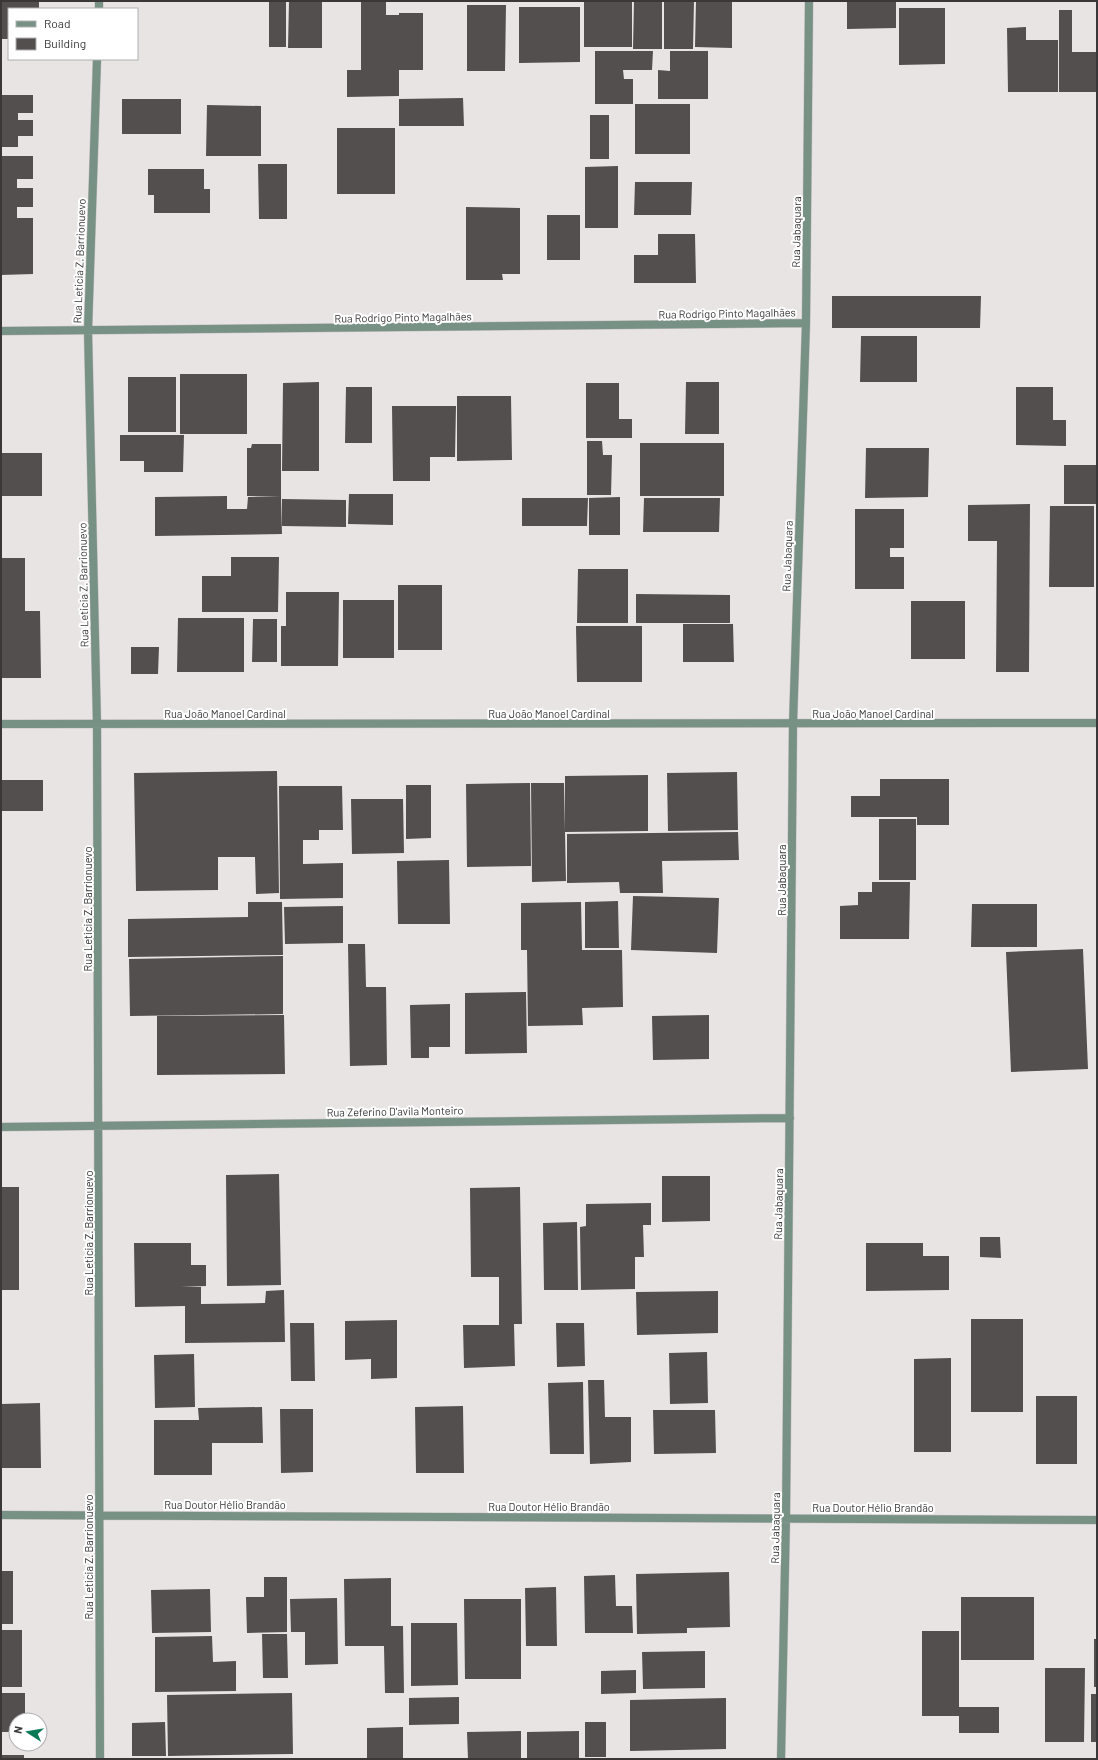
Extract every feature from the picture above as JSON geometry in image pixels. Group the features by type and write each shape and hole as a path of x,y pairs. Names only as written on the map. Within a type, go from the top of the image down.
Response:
{"street":[{"name":"Rua Jabaquara","path":"781,1759 786,1518 793,724 806,323 809,1"},
{"name":"Rua Leticia Z. Barrionuevo","path":"97,60 88,331 97,724 100,1759"},
{"name":"Rua Rodrigo Pinto Magalhães","path":"1,331 806,323"},
{"name":"Rua João Manoel Cardinal","path":"1,724 1097,723"},
{"name":"Rua Zeferino D'avila Monteiro","path":"1,1127 790,1118"},
{"name":"Rua Doutor Hélio Brandão","path":"1,1515 1097,1520"}],"building":[{"path":"1,1 39,1 39,8 8,8 8,39 1,39"},
{"path":"269,1 286,1 286,47 269,47"},
{"path":"289,1 322,1 322,48 288,48"},
{"path":"361,1 386,1 386,15 399,15 399,13 423,13 423,70 399,70 399,96 347,97 347,70 361,70"},
{"path":"584,1 632,1 632,47 584,47"},
{"path":"634,1 662,1 662,49 633,49"},
{"path":"664,1 694,1 693,49 664,49"},
{"path":"696,1 732,1 732,48 695,47"},
{"path":"847,1 896,1 896,28 847,29"},
{"path":"467,5 506,5 505,71 467,71"},
{"path":"519,7 580,7 580,62 519,63"},
{"path":"899,8 945,8 945,64 899,65"},
{"path":"1059,10 1072,10 1072,52 1097,52 1097,92 1059,92"},
{"path":"1026,27 1026,40 1058,40 1058,92 1008,92 1007,28"},
{"path":"595,51 653,51 652,70 623,70 624,79 633,79 633,104 595,104"},
{"path":"670,51 708,51 708,99 658,99 658,70 670,71"},
{"path":"1,95 33,95 33,113 18,113 18,120 33,120 33,136 18,136 18,147 1,147"},
{"path":"463,98 464,126 399,126 399,99"},
{"path":"122,99 181,99 181,134 122,134"},
{"path":"635,104 690,104 690,154 635,154"},
{"path":"207,105 261,106 261,156 206,156"},
{"path":"590,115 609,115 609,159 590,159"},
{"path":"337,128 395,128 395,194 337,194"},
{"path":"1,156 33,156 33,179 17,179 17,188 33,188 33,207 17,207 17,218 33,218 33,274 1,275"},
{"path":"258,164 287,164 287,219 259,219"},
{"path":"618,166 618,228 585,228 585,167"},
{"path":"148,169 204,169 204,189 210,189 210,213 154,213 154,195 148,195"},
{"path":"635,182 692,182 691,215 634,215"},
{"path":"466,207 520,208 520,274 502,274 503,280 466,280"},
{"path":"547,215 580,215 580,260 547,260"},
{"path":"658,234 695,234 696,283 634,283 634,255 658,255"},
{"path":"832,296 981,296 980,328 832,328"},
{"path":"861,336 917,336 917,382 860,382"},
{"path":"180,374 247,374 247,434 180,434"},
{"path":"128,377 176,377 176,432 128,432"},
{"path":"319,382 319,471 282,471 283,383"},
{"path":"686,382 719,382 719,434 685,434"},
{"path":"586,383 619,383 619,419 632,419 632,438 586,438"},
{"path":"346,387 372,387 372,443 345,443"},
{"path":"1016,387 1053,387 1053,420 1066,420 1066,446 1016,445"},
{"path":"457,396 511,396 512,460 457,461"},
{"path":"392,406 456,406 455,457 430,457 430,481 393,481"},
{"path":"120,435 184,435 183,472 144,472 144,461 120,461"},
{"path":"587,441 602,441 603,455 612,455 611,495 587,495"},
{"path":"640,443 724,443 724,496 640,496"},
{"path":"252,444 281,444 281,496 247,496 247,448 251,448"},
{"path":"866,448 929,448 928,497 865,498"},
{"path":"1,453 42,453 42,496 1,496"},
{"path":"1064,465 1097,465 1097,504 1064,504"},
{"path":"349,494 393,494 393,525 348,524"},
{"path":"227,496 227,509 247,509 248,497 281,496 282,534 155,536 155,497"},
{"path":"620,497 620,535 589,535 589,498"},
{"path":"522,498 588,498 587,526 522,526"},
{"path":"644,498 720,498 719,532 643,532"},
{"path":"282,499 346,500 346,527 282,526"},
{"path":"1030,504 1029,672 996,672 997,541 968,541 968,505"},
{"path":"1050,506 1094,506 1094,587 1049,587"},
{"path":"855,509 904,509 904,548 890,548 890,557 904,557 904,589 855,589"},
{"path":"231,557 279,557 278,612 202,612 202,576 231,576"},
{"path":"1,558 25,558 25,611 1,611"},
{"path":"578,569 628,569 628,623 577,623"},
{"path":"398,585 442,585 442,650 398,650"},
{"path":"286,592 339,592 338,666 281,666 281,626 286,626"},
{"path":"636,594 730,595 730,623 636,623"},
{"path":"343,600 394,600 394,658 343,658"},
{"path":"911,601 965,601 965,659 911,659"},
{"path":"1,611 40,611 41,678 1,678"},
{"path":"178,618 244,618 244,672 177,672"},
{"path":"253,619 277,619 277,662 252,662"},
{"path":"683,624 733,624 734,662 683,662"},
{"path":"576,626 642,626 642,682 577,682"},
{"path":"131,647 159,647 158,674 131,674"},
{"path":"277,771 279,893 256,894 255,857 218,857 218,890 136,891 134,773"},
{"path":"737,772 738,830 668,831 667,773"},
{"path":"648,775 648,831 565,832 565,776"},
{"path":"880,779 949,779 949,825 917,825 917,817 851,817 851,796 880,796"},
{"path":"1,780 43,780 43,811 1,811"},
{"path":"530,783 531,866 467,867 466,784"},
{"path":"531,783 564,783 566,881 532,882"},
{"path":"406,785 431,785 431,838 406,839"},
{"path":"279,786 342,786 343,830 319,830 319,840 303,840 303,864 343,863 343,898 280,899"},
{"path":"351,799 403,799 404,853 352,854"},
{"path":"879,819 916,819 916,880 879,880"},
{"path":"738,832 739,860 662,861 663,893 620,893 619,882 567,883 567,834"},
{"path":"449,860 450,924 398,924 397,861"},
{"path":"872,882 910,882 909,939 840,939 840,906 858,905 858,892 872,892"},
{"path":"633,896 719,898 717,953 631,950"},
{"path":"618,901 619,948 585,948 585,902"},
{"path":"248,902 282,902 283,955 128,957 128,919 248,917"},
{"path":"581,902 582,950 622,950 623,1007 582,1008 583,1025 528,1026 527,950 521,950 521,903"},
{"path":"972,904 1037,904 1037,947 971,947"},
{"path":"343,906 343,943 285,944 284,907"},
{"path":"348,944 365,944 366,987 386,987 387,1065 350,1066"},
{"path":"1083,949 1088,1069 1011,1072 1006,952"},
{"path":"283,956 283,1014 130,1016 129,959"},
{"path":"526,992 527,1053 465,1054 465,993"},
{"path":"450,1004 450,1047 429,1047 429,1058 411,1058 410,1005"},
{"path":"284,1015 285,1074 157,1075 157,1016"},
{"path":"709,1015 709,1059 653,1060 652,1016"},
{"path":"279,1174 281,1285 227,1286 226,1175"},
{"path":"662,1176 710,1176 710,1221 662,1222"},
{"path":"1,1187 19,1187 19,1290 1,1290"},
{"path":"520,1187 522,1324 514,1324 515,1366 464,1368 463,1325 499,1325 499,1277 471,1277 470,1188"},
{"path":"651,1203 651,1225 643,1225 644,1257 635,1257 635,1289 581,1290 580,1227 586,1226 586,1204"},
{"path":"577,1222 578,1290 544,1290 543,1223"},
{"path":"980,1237 1000,1237 1001,1258 980,1257"},
{"path":"134,1243 191,1243 191,1265 206,1265 206,1286 181,1287 201,1287 201,1304 265,1303 266,1291 284,1290 285,1342 185,1343 185,1306 135,1307"},
{"path":"866,1243 923,1243 923,1256 949,1256 949,1290 866,1291"},
{"path":"718,1291 718,1333 637,1335 636,1292"},
{"path":"971,1319 1023,1319 1023,1412 971,1412"},
{"path":"397,1320 397,1378 371,1379 371,1359 345,1360 345,1321"},
{"path":"290,1323 314,1323 315,1381 291,1381"},
{"path":"556,1323 584,1323 585,1366 557,1367"},
{"path":"707,1352 708,1403 670,1404 669,1353"},
{"path":"194,1354 195,1407 155,1408 154,1355"},
{"path":"951,1358 951,1452 914,1452 914,1359"},
{"path":"588,1380 604,1380 605,1417 631,1417 631,1462 590,1464"},
{"path":"583,1382 584,1454 550,1454 548,1383"},
{"path":"1036,1396 1077,1396 1077,1464 1036,1464"},
{"path":"40,1403 41,1468 1,1468 1,1404"},
{"path":"463,1406 464,1473 416,1473 415,1407"},
{"path":"262,1407 263,1443 212,1443 212,1475 154,1475 154,1420 199,1420 198,1408"},
{"path":"280,1409 313,1409 313,1472 281,1473"},
{"path":"653,1410 715,1410 716,1453 654,1454"},
{"path":"1,1571 13,1571 13,1624 1,1624"},
{"path":"729,1572 730,1627 687,1628 687,1633 637,1634 636,1574"},
{"path":"615,1575 616,1606 632,1606 633,1633 585,1633 584,1576"},
{"path":"264,1577 287,1577 287,1632 247,1633 246,1597 264,1597"},
{"path":"391,1578 391,1626 403,1626 404,1693 385,1693 384,1646 345,1646 344,1579"},
{"path":"556,1587 557,1646 526,1646 525,1588"},
{"path":"210,1589 211,1632 152,1633 151,1590"},
{"path":"961,1597 1034,1597 1034,1660 961,1660"},
{"path":"337,1598 338,1664 305,1665 305,1632 291,1632 290,1599"},
{"path":"464,1599 521,1599 521,1679 465,1679"},
{"path":"411,1623 457,1623 458,1685 411,1686"},
{"path":"1,1630 22,1630 22,1687 1,1687"},
{"path":"922,1631 959,1631 959,1707 999,1707 999,1733 959,1733 959,1716 922,1716"},
{"path":"262,1634 287,1634 288,1678 263,1678"},
{"path":"212,1636 213,1662 236,1661 236,1691 155,1692 155,1637"},
{"path":"1094,1639 1097,1639 1097,1687 1094,1687"},
{"path":"705,1651 705,1688 643,1689 642,1652"},
{"path":"1045,1668 1085,1668 1084,1742 1045,1742"},
{"path":"636,1670 636,1693 601,1694 601,1671"},
{"path":"1,1693 25,1693 25,1712 8,1712 8,1732 1,1732"},
{"path":"292,1693 293,1754 168,1756 167,1695"},
{"path":"1091,1694 1097,1694 1097,1742 1091,1742"},
{"path":"459,1697 459,1724 409,1725 409,1698"},
{"path":"726,1698 726,1749 630,1751 630,1700"},
{"path":"165,1722 166,1756 132,1756 132,1723"},
{"path":"585,1722 606,1722 606,1757 585,1757"},
{"path":"403,1727 403,1758 367,1758 367,1728"},
{"path":"521,1731 521,1759 468,1759 467,1732"},
{"path":"579,1731 579,1759 527,1759 527,1732"},
{"path":"1,1755 24,1755 24,1759 1,1759"}]}
